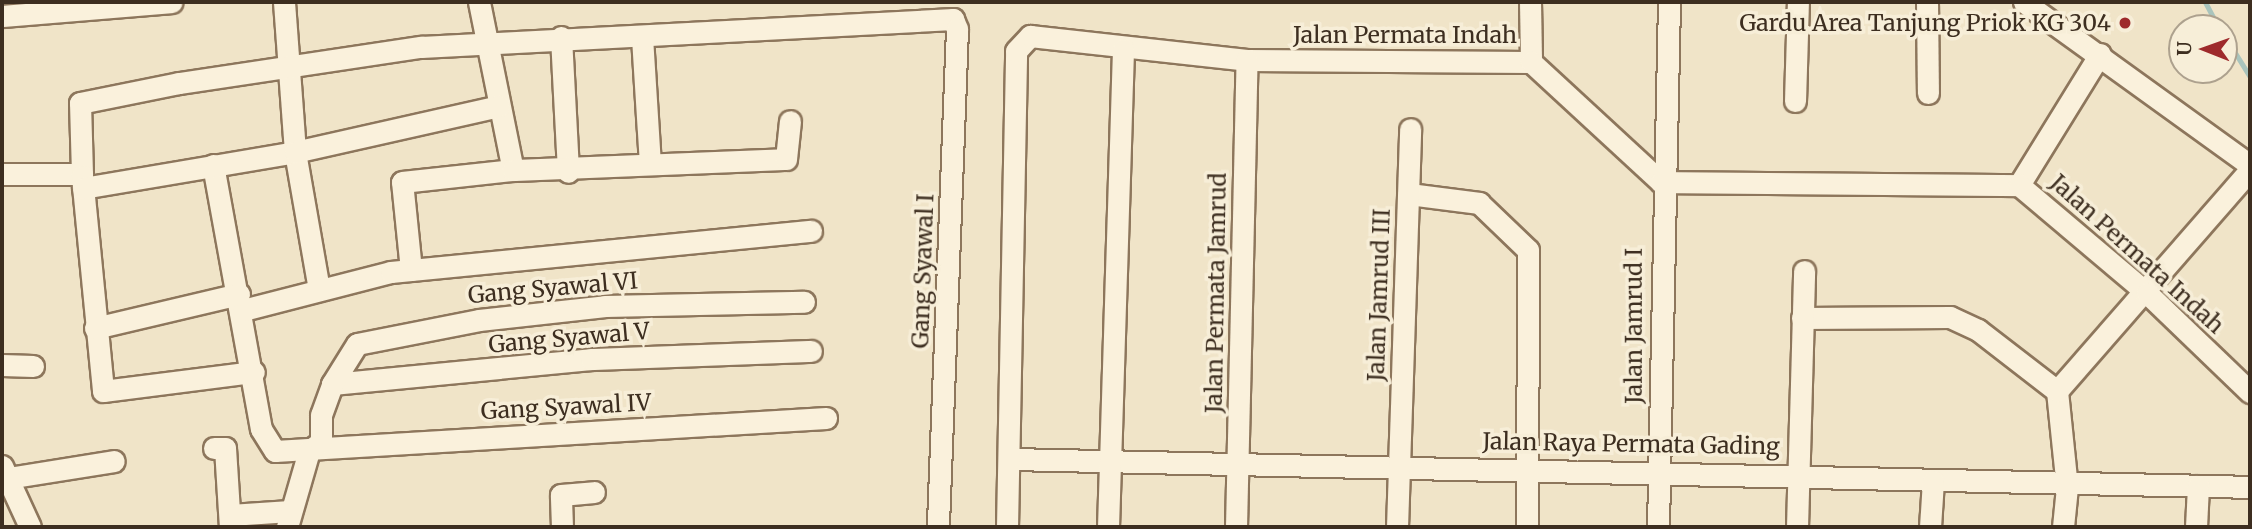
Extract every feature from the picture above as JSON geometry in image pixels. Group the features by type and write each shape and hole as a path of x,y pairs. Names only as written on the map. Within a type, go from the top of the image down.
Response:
{"street":[{"path":"2,16 171,2"},
{"path":"284,2 295,152 319,290"},
{"path":"479,2 483,43 513,170"},
{"path":"1530,2 1531,62"},
{"name":"Jalan Jamrud I","path":"1658,527 1661,182 1669,2"},
{"path":"1795,101 1798,2"},
{"path":"1927,2 1928,93"},
{"path":"2024,2 2101,54 2250,167 2147,293 2057,391"},
{"name":"Gang Syawal I","path":"642,37 953,19 957,29 938,527"},
{"path":"1007,527 1020,41 1030,36 1123,49 1108,527"},
{"path":"561,37 568,172"},
{"path":"254,372 103,391 83,181 80,103 289,67 483,43 561,37 642,37 650,164"},
{"name":"Jalan Permata Indah","path":"1123,49 1247,60 1531,62 1661,182 2019,185 2147,293 2250,393"},
{"name":"Jalan Permata Indah","path":"2019,185 2101,54"},
{"name":"Jalan Permata Jamrud","path":"1236,527 1247,60"},
{"path":"2,174 83,181 213,164 295,152 499,106"},
{"path":"411,270 400,183 513,170 568,172 650,164 786,159 790,121"},
{"name":"Jalan Jamrud III","path":"1397,527 1410,129"},
{"name":"Gang Syawal IV","path":"213,164 254,372 264,441 275,451 826,418"},
{"path":"1409,194 1479,202 1528,250 1527,527"},
{"path":"95,328 319,290 411,270 811,231"},
{"path":"1797,527 1804,271"},
{"name":"Gang Syawal VI","path":"289,519 309,451 321,442 321,415 346,352 391,335 605,306 804,302"},
{"path":"1802,318 1950,317 1971,326 2057,391 2067,488 2063,527"},
{"name":"Gang Syawal V","path":"332,384 591,359 811,351"},
{"path":"2,365 33,366"},
{"path":"214,448 225,448 230,521 289,519"},
{"name":"Jalan Raya Permata Gading","path":"1010,459 1238,460 1529,470 1800,473 2067,488 2198,485 2250,487"},
{"path":"30,527 5,472 76,468 114,461"},
{"path":"1930,527 1933,481"},
{"path":"2196,527 2198,485"},
{"path":"562,527 561,495 594,492"}],"waterway":[{"path":"2205,2 2211,14"},
{"path":"2238,58 2250,77"}],"place":[{"name":"Gardu Area Tanjung Priok KG 304","path":"2125,23"}]}
